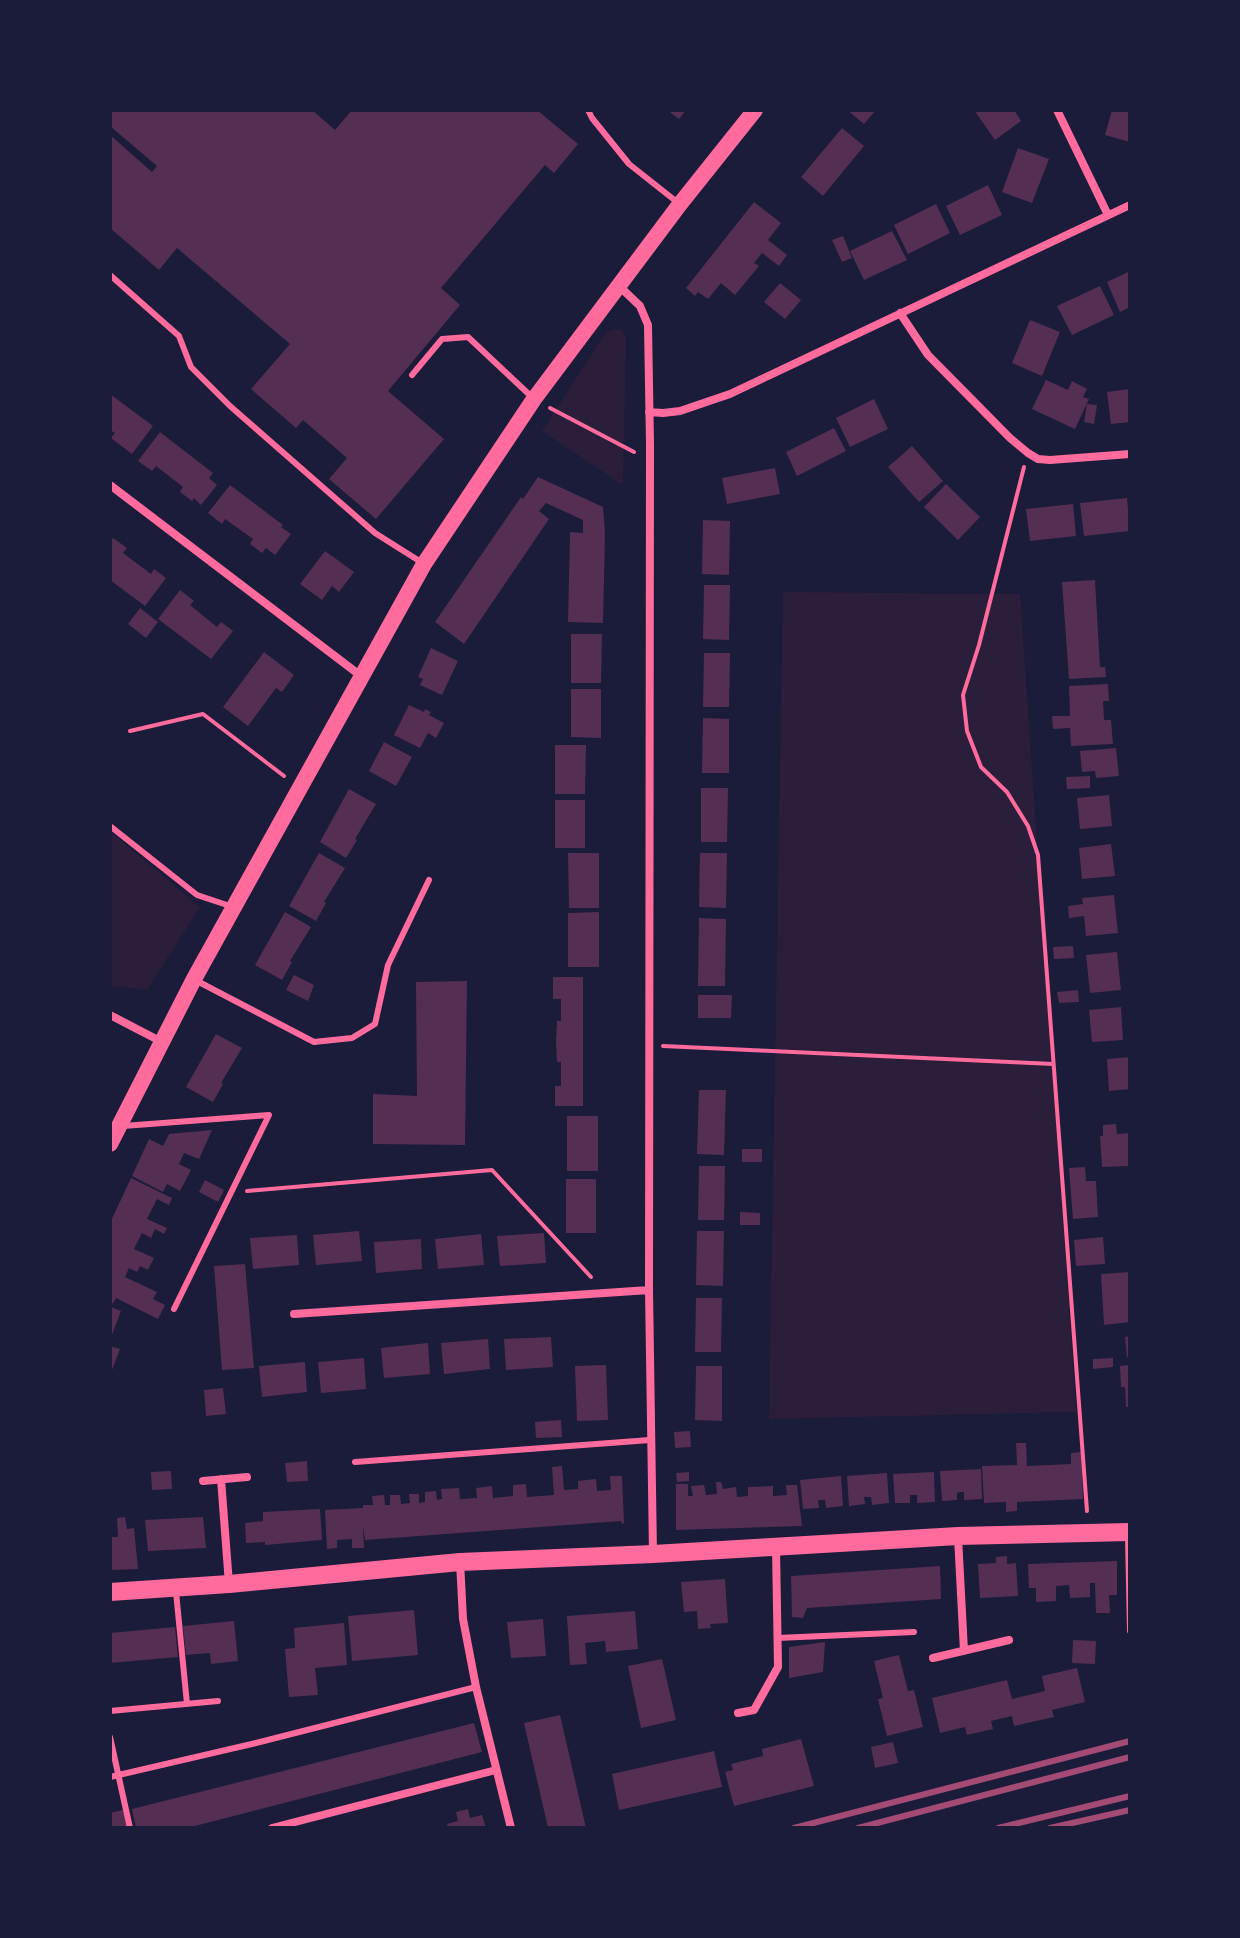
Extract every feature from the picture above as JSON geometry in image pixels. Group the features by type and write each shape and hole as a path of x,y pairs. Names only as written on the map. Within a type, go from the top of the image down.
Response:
{"main road":[{"path":"110,1144 194,979 424,564 534,399 680,204 755,110"},
{"path":"110,1592 460,1562 958,1536 1129,1532"}],"street":[{"path":"1057,110 1108,215"},
{"path":"649,412 680,411 730,394 1130,205"},
{"path":"619,286 640,306 648,325 649,1290 653,1554"},
{"path":"900,313 928,355 1028,453 1038,459 1050,460 1130,454"},
{"path":"110,485 361,677"},
{"path":"110,1015 162,1042"},
{"path":"294,1314 649,1290"},
{"path":"203,1481 247,1477"},
{"path":"221,1479 229,1584"},
{"path":"958,1536 964,1651"},
{"path":"738,1713 754,1710 778,1667 776,1547"},
{"path":"460,1562 463,1619 476,1687 511,1828"},
{"path":"933,1658 1009,1640"},
{"path":"272,1828 496,1770"}],"lane":[{"path":"588,110 629,164 680,204"},
{"path":"110,275 179,336 191,367 230,406 375,533 424,564"},
{"path":"412,375 442,339 468,337 534,399"},
{"path":"110,826 197,895 235,907"},
{"path":"194,979 314,1042 352,1038 375,1024 388,965 429,880"},
{"path":"119,1126 269,1115 174,1309"},
{"path":"355,1462 650,1440"},
{"path":"1129,1532 1130,1631"},
{"path":"175,1588 187,1704"},
{"path":"777,1638 914,1632"},
{"path":"114,1776 476,1687"},
{"path":"110,1711 218,1701"},
{"path":"110,1737 114,1776 130,1828"}],"path":[{"path":"534,399 649,460"},
{"path":"1028,453 979,645 963,695 967,731 981,767 1007,792 1028,826 1038,855 1088,1532"},
{"path":"130,731 203,714 300,788"},
{"path":"650,1045 1053,1064"},
{"path":"231,1192 492,1170 606,1293"}],"shaded area":[{"path":"615,329 626,336 623,485 542,431 606,332"},
{"path":"783,592 1020,594 1076,1412 769,1419"},
{"path":"110,831 200,907 147,990 110,986"}],"building":[{"path":"110,110 312,110 335,130 352,110 537,110 578,144 554,173 545,165 441,288 460,305 388,391 444,439 376,519 329,479 347,458 303,420 296,428 251,389 290,344 177,248 159,270 110,228 110,135 152,172 157,166 110,126"},
{"path":"667,110 686,110 679,119"},
{"path":"847,110 876,110 864,124"},
{"path":"974,110 1014,110 1021,121 995,140"},
{"path":"1112,110 1130,110 1130,142 1105,135"},
{"path":"842,128 864,146 823,196 801,177"},
{"path":"1018,148 1049,159 1032,203 1002,192"},
{"path":"988,185 1002,215 960,235 946,206"},
{"path":"754,202 781,223 768,240 787,255 779,266 762,253 754,263 759,266 735,295 721,283 708,299 698,292 695,296 686,288"},
{"path":"936,204 950,233 908,254 894,225"},
{"path":"892,231 907,260 864,280 850,251"},
{"path":"843,236 852,258 842,262 832,240"},
{"path":"1130,271 1130,307 1120,312 1107,282"},
{"path":"780,283 801,300 785,319 764,302"},
{"path":"1100,286 1114,315 1072,335 1057,306"},
{"path":"1030,320 1060,332 1042,376 1012,363"},
{"path":"1046,380 1068,390 1072,381 1087,389 1083,397 1089,399 1075,429 1032,409"},
{"path":"1130,389 1130,422 1111,424 1107,392"},
{"path":"110,394 153,426 132,454 111,438 115,433 110,430"},
{"path":"874,399 888,429 850,447 836,418"},
{"path":"1087,404 1097,405 1094,424 1084,422"},
{"path":"834,428 846,451 797,476 786,452"},
{"path":"160,432 213,473 209,478 217,485 201,505 180,492 183,487 156,466 152,471 138,461"},
{"path":"912,446 943,481 919,502 888,467"},
{"path":"775,468 780,494 727,504 722,478"},
{"path":"538,477 603,507 603,623 568,622 570,532 583,533 583,520 546,503 539,511 549,519 464,644 435,622"},
{"path":"946,484 980,517 958,540 924,507"},
{"path":"230,485 291,534 275,555 266,548 262,553 250,544 253,539 225,519 222,524 208,513"},
{"path":"1127,498 1130,531 1084,536 1080,503"},
{"path":"1073,504 1076,536 1030,541 1026,509"},
{"path":"703,520 730,521 729,575 702,574"},
{"path":"113,538 127,548 123,553 151,574 154,569 166,578 145,606 110,580 110,542"},
{"path":"325,551 354,572 339,592 332,586 322,600 300,584"},
{"path":"1095,580 1100,667 1105,667 1106,677 1069,679 1062,582"},
{"path":"704,585 730,585 729,640 703,639"},
{"path":"180,590 194,601 190,605 217,627 221,622 233,631 211,659 158,619"},
{"path":"140,608 158,622 146,638 128,624"},
{"path":"571,634 602,634 601,683 571,683"},
{"path":"431,648 458,661 442,695 420,685 423,679 418,677"},
{"path":"264,652 294,675 282,692 276,688 248,726 223,707"},
{"path":"704,653 730,653 729,707 703,707"},
{"path":"1108,684 1109,701 1103,701 1104,720 1111,720 1113,744 1071,746 1070,728 1053,729 1052,716 1070,716 1069,686"},
{"path":"571,689 601,689 601,738 571,737"},
{"path":"409,705 431,712 429,715 444,723 436,738 428,733 420,748 394,735"},
{"path":"703,718 729,719 729,773 702,773"},
{"path":"384,742 412,757 396,786 369,771"},
{"path":"555,745 586,745 585,794 555,794"},
{"path":"1116,748 1119,776 1096,778 1095,771 1082,772 1080,751"},
{"path":"1090,776 1090,788 1067,789 1066,777"},
{"path":"701,788 728,788 727,842 701,842"},
{"path":"349,789 376,804 346,858 320,842"},
{"path":"1109,795 1112,826 1080,829 1077,798"},
{"path":"555,800 585,800 585,848 555,848"},
{"path":"1111,844 1115,876 1082,879 1079,848"},
{"path":"319,853 345,868 316,921 289,906"},
{"path":"568,853 599,853 599,908 569,908"},
{"path":"700,853 727,853 726,908 699,907"},
{"path":"1114,895 1118,933 1086,936 1084,916 1069,918 1068,906 1083,904 1082,898"},
{"path":"285,912 311,927 282,980 255,965"},
{"path":"599,912 599,967 568,967 568,913"},
{"path":"699,918 726,919 725,986 698,986"},
{"path":"1073,946 1074,958 1054,959 1053,947"},
{"path":"1117,952 1121,990 1090,993 1086,955"},
{"path":"294,975 314,985 308,1001 286,990"},
{"path":"553,977 583,977 583,1106 555,1106 555,1086 561,1086 561,1062 557,1062 556,1041 557,1021 561,1021 561,999 553,999"},
{"path":"467,981 465,1145 373,1144 373,1094 417,1096 416,982"},
{"path":"1078,990 1079,1002 1059,1003 1057,992"},
{"path":"698,995 732,995 731,1018 698,1018"},
{"path":"1121,1007 1123,1040 1092,1042 1089,1010"},
{"path":"216,1034 242,1048 213,1102 186,1087"},
{"path":"1130,1057 1130,1089 1109,1091 1107,1059"},
{"path":"699,1090 726,1090 724,1155 697,1154"},
{"path":"567,1116 598,1116 598,1171 567,1171"},
{"path":"1116,1124 1117,1134 1130,1133 1130,1166 1102,1167 1100,1136 1103,1136 1103,1125"},
{"path":"212,1130 199,1159 184,1153 179,1164 191,1170 180,1191 167,1184 163,1192 132,1176 149,1139 163,1146 169,1134"},
{"path":"742,1149 762,1149 762,1162 742,1162"},
{"path":"699,1166 725,1166 724,1220 698,1220"},
{"path":"1085,1167 1086,1181 1096,1181 1098,1217 1073,1219 1069,1168"},
{"path":"131,1178 172,1198 169,1205 157,1199 147,1219 167,1228 164,1234 155,1229 151,1238 142,1233 134,1249 154,1258 148,1270 140,1266 137,1272 129,1268 125,1277 157,1292 153,1299 165,1305 158,1319 116,1298 111,1307 121,1311 110,1340 110,1223"},
{"path":"566,1179 596,1179 596,1233 566,1233"},
{"path":"205,1180 224,1190 218,1202 199,1192"},
{"path":"740,1212 760,1213 760,1225 740,1225"},
{"path":"359,1231 362,1261 316,1265 313,1235"},
{"path":"697,1231 724,1231 723,1286 696,1285"},
{"path":"544,1233 546,1263 500,1266 497,1236"},
{"path":"481,1234 484,1265 438,1269 435,1239"},
{"path":"297,1235 299,1265 253,1269 250,1238"},
{"path":"1103,1237 1105,1264 1076,1266 1074,1240"},
{"path":"421,1239 422,1269 376,1273 374,1242"},
{"path":"245,1264 254,1368 222,1370 214,1266"},
{"path":"1130,1272 1130,1322 1104,1325 1101,1274"},
{"path":"696,1298 722,1298 721,1352 695,1352"},
{"path":"1130,1336 1130,1357 1127,1357 1125,1337"},
{"path":"551,1337 553,1367 506,1370 504,1339"},
{"path":"488,1339 490,1369 444,1374 441,1343"},
{"path":"428,1343 430,1374 384,1378 381,1348"},
{"path":"110,1346 120,1349 110,1375"},
{"path":"364,1358 366,1389 321,1393 318,1362"},
{"path":"1113,1358 1113,1367 1093,1369 1093,1359"},
{"path":"305,1362 307,1392 262,1397 259,1366"},
{"path":"606,1365 608,1420 577,1421 575,1366"},
{"path":"1130,1365 1130,1407 1126,1407 1120,1366"},
{"path":"696,1366 722,1366 722,1421 695,1420"},
{"path":"223,1388 226,1414 206,1416 204,1390"},
{"path":"561,1420 562,1437 536,1438 535,1422"},
{"path":"690,1431 691,1447 675,1448 674,1432"},
{"path":"1016,1443 1026,1443 1027,1466 1071,1464 1071,1453 1081,1452 1083,1499 1017,1502 1017,1511 1006,1512 1006,1502 984,1503 982,1466 1017,1465"},
{"path":"307,1461 308,1481 287,1482 285,1463"},
{"path":"562,1466 564,1490 578,1489 578,1481 596,1479 597,1491 611,1490 610,1476 622,1476 624,1523 365,1540 363,1525 364,1548 352,1548 352,1539 337,1540 337,1548 327,1549 325,1510 363,1508 363,1505 373,1505 372,1496 384,1495 385,1505 390,1505 390,1495 400,1495 401,1504 410,1503 409,1494 419,1494 419,1503 425,1502 425,1492 436,1491 437,1500 442,1499 441,1489 459,1488 460,1499 477,1498 476,1488 492,1486 493,1498 513,1496 513,1485 526,1484 527,1497 554,1495 552,1467"},
{"path":"981,1469 982,1499 964,1500 964,1492 960,1492 957,1493 957,1500 942,1501 940,1471"},
{"path":"171,1471 172,1489 152,1490 151,1472"},
{"path":"689,1472 689,1481 677,1482 676,1473"},
{"path":"934,1472 935,1502 917,1503 917,1495 910,1495 910,1503 895,1503 893,1474"},
{"path":"887,1473 889,1503 872,1505 871,1497 864,1497 865,1504 849,1506 847,1476"},
{"path":"841,1476 843,1506 826,1508 825,1500 818,1500 819,1508 803,1509 800,1480"},
{"path":"716,1482 721,1482 723,1489 736,1487 737,1497 748,1496 748,1487 773,1486 773,1496 787,1495 786,1485 797,1485 802,1526 676,1530 676,1484 688,1484 688,1496 693,1496 691,1486 704,1485 706,1495 717,1494"},
{"path":"320,1509 322,1540 265,1545 265,1542 246,1543 245,1523 263,1521 263,1512"},
{"path":"125,1517 127,1529 134,1528 138,1569 110,1570 110,1537 118,1537 117,1518"},
{"path":"203,1517 206,1548 148,1551 145,1520"},
{"path":"1007,1556 1007,1564 1016,1563 1018,1596 980,1598 978,1564 996,1563 996,1557"},
{"path":"1117,1561 1117,1595 1109,1595 1110,1613 1096,1613 1095,1583 1090,1583 1090,1597 1070,1598 1069,1585 1056,1586 1056,1601 1036,1602 1036,1588 1029,1588 1028,1564"},
{"path":"940,1566 941,1599 807,1608 803,1618 792,1617 791,1576"},
{"path":"725,1579 728,1623 710,1624 711,1628 698,1629 697,1611 684,1612 681,1582"},
{"path":"414,1610 418,1655 352,1661 348,1616"},
{"path":"635,1611 638,1649 606,1652 605,1641 585,1643 587,1664 570,1665 567,1616"},
{"path":"543,1619 546,1656 511,1658 507,1622"},
{"path":"234,1621 238,1661 211,1664 210,1653 186,1655 183,1626"},
{"path":"344,1623 347,1665 315,1668 318,1695 289,1697 285,1649 295,1648 294,1628"},
{"path":"175,1627 178,1657 110,1663 110,1633"},
{"path":"1073,1640 1096,1641 1095,1664 1072,1663"},
{"path":"825,1642 823,1672 789,1678 789,1647"},
{"path":"899,1655 908,1691 914,1690 923,1727 887,1736 878,1699 883,1698 874,1661"},
{"path":"662,1659 676,1720 641,1728 628,1666"},
{"path":"1077,1668 1085,1702 1052,1710 1054,1717 1014,1726 1012,1716 991,1721 993,1729 967,1735 965,1727 940,1733 932,1698 1007,1680 1012,1699 1045,1691 1042,1676"},
{"path":"560,1715 586,1828 548,1828 524,1723"},
{"path":"474,1723 482,1752 187,1828 136,1828 132,1809"},
{"path":"801,1739 814,1786 734,1806 725,1772 733,1770 731,1764 763,1756 762,1749"},
{"path":"893,1742 898,1763 875,1768 871,1747"},
{"path":"714,1751 722,1787 619,1810 612,1774"},
{"path":"468,1809 470,1818 482,1815 486,1828 448,1828 447,1824 458,1821 456,1812"},
{"path":"123,1810 128,1828 110,1828 110,1813"}],"railway":[{"path":"794,1828 1130,1741"},
{"path":"858,1828 1130,1757"},
{"path":"998,1828 1130,1796"},
{"path":"1050,1828 1130,1810"}]}
